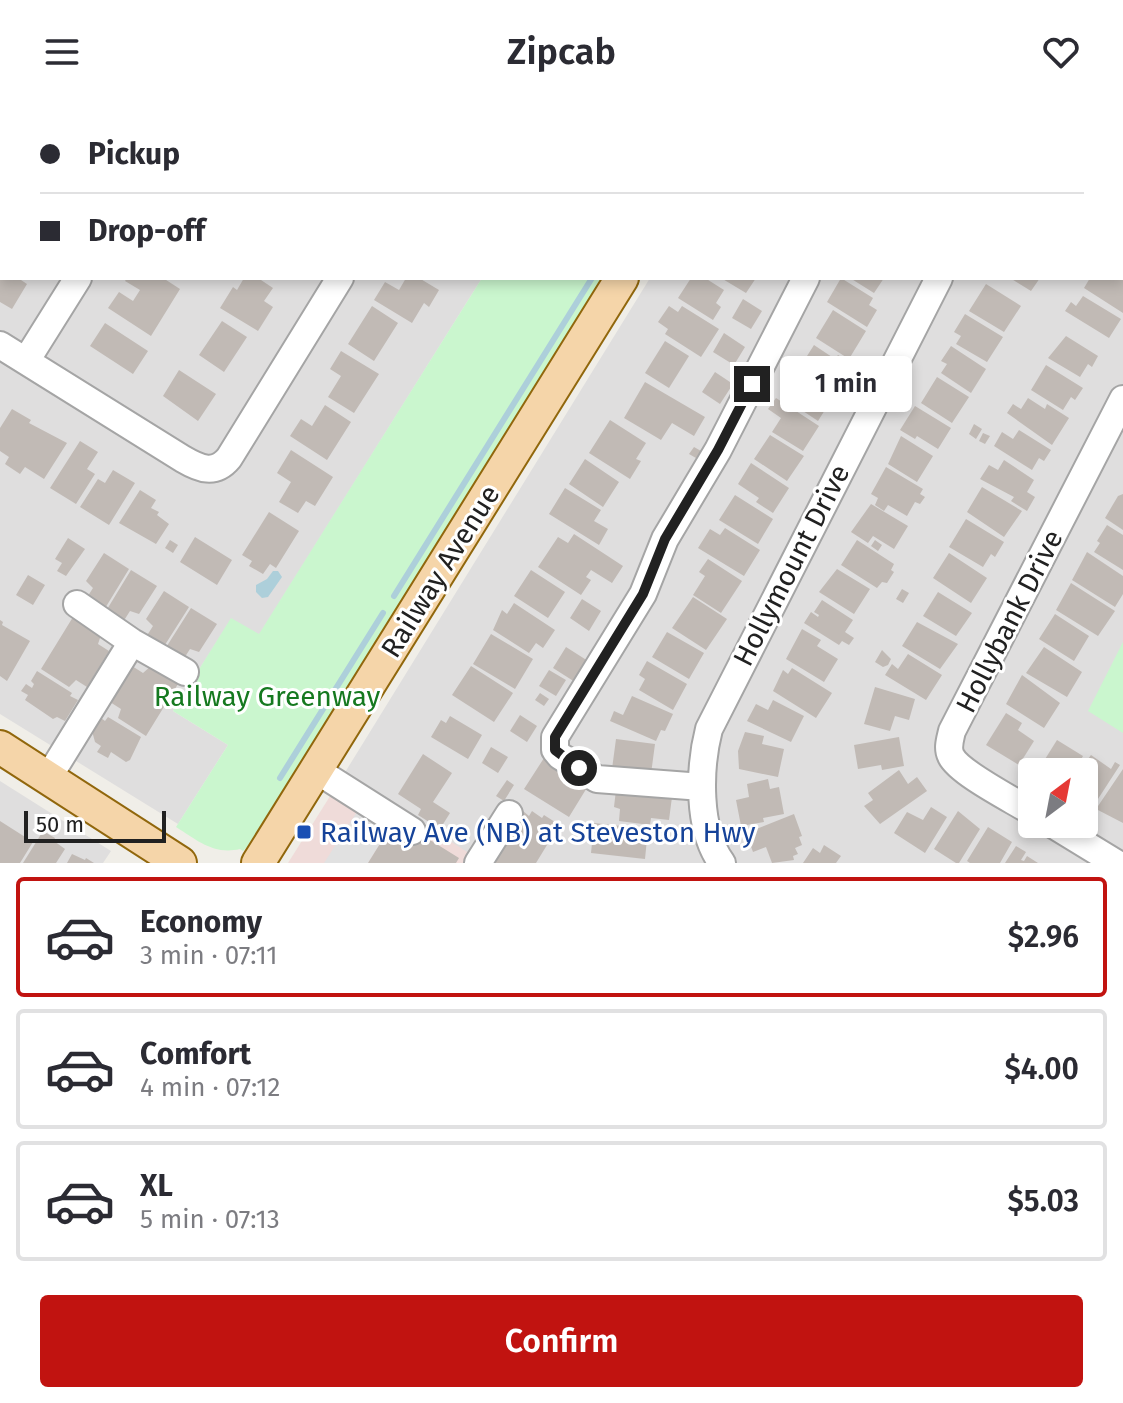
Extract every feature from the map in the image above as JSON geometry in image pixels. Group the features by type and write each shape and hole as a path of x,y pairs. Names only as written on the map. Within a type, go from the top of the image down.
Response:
{"main road":[{"name":"Railway Avenue","path":"258,863 621,280"},
{"path":"0,747 180,863"}],"street":[{"path":"26,361 77,280"},
{"path":"0,345 192,465 213,470 220,468 229,458 339,280"},
{"path":"702,787 597,779 560,756 555,750 555,737 643,594 665,539 718,450 805,280"},
{"name":"Hollymount Drive","path":"722,863 710,838 702,787 703,753 717,710 938,280"},
{"name":"Hollybank Drive","path":"1018,803 955,762 949,753 952,731 1123,399"},
{"path":"77,604 132,642 185,672"},
{"path":"48,778 132,642"},
{"path":"316,770 412,831"},
{"path":"478,863 509,814"},
{"path":"1075,838 1116,863"}],"shaded area":[{"path":"0,280 481,280 259,635 231,619 173,711 228,745 178,824 0,714"},
{"path":"649,280 1123,280 1123,863 467,863 344,774"},
{"path":"344,774 472,855 467,863 288,863"},
{"path":"0,781 111,851 103,863 0,863"},
{"path":"360,807 391,826 368,863 324,863"}],"green space":[{"name":"Railway Greenway","path":"481,280 603,280 247,847 243,851 222,850 206,846 176,827 228,745 173,711 231,618 259,634"},
{"path":"1123,642 1123,733 1088,711"}],"water":[{"path":"273,571 278,571 282,577 268,597 262,598 256,592 256,585"}],"building":[{"path":"0,280 21,280 27,284 12,309 0,302"},
{"path":"166,280 180,289 151,336 108,308 119,292 133,301 140,290 125,281"},
{"path":"243,280 261,280 273,288 264,301 273,307 258,331 220,308 233,287 237,290"},
{"path":"405,280 422,280 439,290 429,307 424,303 412,323 374,300 385,282 399,290"},
{"path":"690,280 708,280 724,290 716,303 721,307 713,320 678,298"},
{"path":"724,280 755,280 746,293"},
{"path":"840,280 844,280 873,298 869,305 877,310 867,327 827,302"},
{"path":"853,280 883,280 874,293"},
{"path":"1013,280 1039,280 1031,291"},
{"path":"1089,280 1123,280 1123,313 1084,288"},
{"path":"986,284 1021,306 1004,332 969,311"},
{"path":"1083,296 1121,319 1109,338 1065,311 1071,302 1076,306"},
{"path":"743,299 762,311 751,329 732,318"},
{"path":"372,306 398,323 374,361 348,344"},
{"path":"669,306 678,312 682,306 719,329 701,357 665,334 668,329 658,322"},
{"path":"833,310 866,331 849,359 816,338"},
{"path":"965,314 1003,337 987,362 956,344 961,336 954,332"},
{"path":"222,321 247,337 224,372 199,355"},
{"path":"105,323 148,351 133,374 90,346"},
{"path":"724,333 745,347 734,365 713,352"},
{"path":"1066,336 1098,356 1092,367 1088,364 1080,377 1048,358"},
{"path":"665,341 689,356 669,388 645,373"},
{"path":"814,345 835,359 838,355 854,365 837,391 800,367"},
{"path":"951,346 986,369 971,393 941,373 947,364 941,361"},
{"path":"341,351 379,374 354,413 328,397 341,376 330,369"},
{"path":"1046,365 1083,388 1075,400 1071,397 1063,410 1031,390"},
{"path":"179,370 216,394 198,421 163,396"},
{"path":"799,370 835,394 818,421 782,397"},
{"path":"715,372 733,384 720,404 702,392"},
{"path":"937,377 969,397 952,423 921,403"},
{"path":"645,382 705,417 694,436 672,423 661,440 624,418"},
{"path":"776,398 819,426 803,451 772,432 781,418 768,409"},
{"path":"1028,398 1045,409 1047,404 1069,418 1052,445 1007,413 1013,404 1021,409"},
{"path":"325,405 351,422 327,460 290,436 301,419 312,426"},
{"path":"915,406 951,428 938,449 900,430"},
{"path":"12,409 31,420 29,423 67,443 44,479 25,467 20,474 5,464 9,457 0,451 0,428"},
{"path":"610,420 646,443 636,459 641,461 630,479 589,453"},
{"path":"974,424 982,429 976,439 969,434"},
{"path":"1019,430 1051,450 1044,461 1039,458 1032,470 994,446 1002,432 1013,439"},
{"path":"983,433 990,436 985,444 979,441"},
{"path":"770,435 804,456 787,481 754,459"},
{"path":"901,436 933,456 917,482 888,464"},
{"path":"80,441 98,452 87,469 95,474 76,504 50,488"},
{"path":"694,447 701,451 696,458 689,454"},
{"path":"291,450 333,477 315,506 306,501 298,513 279,502 291,482 277,473"},
{"path":"585,459 619,482 603,507 569,484"},
{"path":"1004,460 1034,480 1027,492 1035,497 1027,511 1011,501 1014,497 980,479 989,465 998,470"},
{"path":"751,463 789,488 773,513 756,502 759,498 738,484"},
{"path":"886,467 923,489 920,494 925,497 920,504 915,502 907,516 888,505 884,511 875,505 878,498 871,494"},
{"path":"113,470 135,483 109,525 80,507 98,479 105,483"},
{"path":"982,487 1022,511 1004,537 967,512"},
{"path":"565,488 601,510 594,521 608,529 599,545 549,514"},
{"path":"140,490 156,500 151,508 169,524 156,544 119,523"},
{"path":"1123,494 1123,530 1105,518 1118,496"},
{"path":"735,495 773,519 758,544 719,520"},
{"path":"871,504 908,526 894,549 873,536 868,543 851,532"},
{"path":"269,512 299,531 276,568 270,564 263,574 249,566 252,561 242,555"},
{"path":"966,519 1004,542 995,557 991,554 983,567 949,547"},
{"path":"1107,525 1123,535 1123,570 1094,552"},
{"path":"725,528 760,550 744,576 698,548 710,529 720,535"},
{"path":"574,534 623,566 612,583 591,570 586,577 591,580 581,595 538,567 558,537 568,543"},
{"path":"195,537 232,560 217,585 180,562"},
{"path":"68,538 85,549 66,576 57,571 62,563 55,559"},
{"path":"170,540 178,545 173,553 165,548"},
{"path":"857,540 894,564 891,570 894,572 887,583 882,582 877,588 841,565"},
{"path":"875,540 882,545 878,551 871,546"},
{"path":"1087,552 1123,576 1123,594 1115,607 1072,580"},
{"path":"104,553 129,569 104,610 86,599 93,588 86,581"},
{"path":"949,553 987,578 971,603 933,578"},
{"path":"708,559 742,581 721,613 693,595 705,576 699,572"},
{"path":"837,569 870,589 854,614 819,592"},
{"path":"131,570 157,586 139,614 130,611 123,622 106,611"},
{"path":"531,570 565,592 548,618 514,596"},
{"path":"28,575 45,585 33,605 16,595"},
{"path":"1071,583 1115,611 1098,636 1056,610"},
{"path":"902,589 909,593 903,603 896,599"},
{"path":"164,591 189,607 163,648 146,637 153,626 146,619"},
{"path":"938,592 972,613 956,636 923,616"},
{"path":"693,597 727,619 706,650 672,628"},
{"path":"582,599 601,611 589,631 570,618"},
{"path":"822,600 853,620 845,632 854,638 849,645 842,641 839,645 804,623 811,612 818,617 814,612"},
{"path":"514,603 555,630 543,648 536,643 529,653 493,630 502,610 507,614"},
{"path":"191,608 217,624 199,652 190,649 183,660 165,649"},
{"path":"1055,614 1089,636 1074,661 1039,639"},
{"path":"73,617 101,635 98,644 109,651 87,687 76,680 69,687 41,669"},
{"path":"0,620 2,625 30,641 7,681 0,676"},
{"path":"917,622 958,644 940,669 902,646"},
{"path":"802,629 821,640 817,646 838,659 824,682 786,659"},
{"path":"667,632 704,653 689,679 652,657"},
{"path":"491,634 533,659 515,689 473,664"},
{"path":"566,647 588,661 575,682 553,668"},
{"path":"1044,647 1082,672 1067,697 1026,673"},
{"path":"882,650 891,659 883,667 875,662"},
{"path":"908,654 942,675 926,700 885,675 892,664 898,669"},
{"path":"647,661 687,684 673,710 639,690 645,679 639,675"},
{"path":"132,666 143,673 151,666 178,684 146,736 118,718 121,709 110,702"},
{"path":"471,666 513,693 494,722 452,695"},
{"path":"792,668 832,693 816,718 773,691 783,670 788,674"},
{"path":"549,670 566,680 556,696 539,686"},
{"path":"37,671 78,700 65,721 57,717 53,719 25,700 28,695 21,691 26,684 32,688 34,684 31,681"},
{"path":"1022,675 1060,703 1044,728 1006,704"},
{"path":"875,687 915,699 909,720 895,716 890,731 864,724"},
{"path":"540,693 549,699 544,706 535,700"},
{"path":"632,696 673,714 656,741 610,721 614,711 623,715"},
{"path":"773,700 804,716 791,742 747,721 756,704 768,710"},
{"path":"1006,713 1022,723 1018,730 1034,741 1023,758 1018,758 1018,764 986,745"},
{"path":"520,715 537,726 527,742 510,731"},
{"path":"450,716 482,735 468,759 431,737 441,720 446,723"},
{"path":"108,717 141,737 130,760 126,762 111,752 108,758 97,752 101,746 95,742 92,731 101,718 105,721"},
{"path":"745,732 764,736 762,744 784,749 778,777 739,769 738,751"},
{"path":"899,737 904,766 882,770 881,765 858,769 854,745"},
{"path":"616,739 655,744 651,774 612,769"},
{"path":"1057,740 1083,756 1082,758 1046,758"},
{"path":"491,747 508,757 498,773 482,763"},
{"path":"423,754 452,773 433,802 450,813 440,829 418,815 421,809 398,794"},
{"path":"544,758 588,786 569,817 524,789"},
{"path":"1098,760 1111,769 1115,762 1120,765 1098,799"},
{"path":"1123,769 1123,823 1098,810"},
{"path":"899,770 908,784 917,777 927,791 880,824 864,806 873,800 868,793"},
{"path":"768,779 770,789 779,787 784,814 741,826 736,800 749,797 747,784"},
{"path":"507,780 514,785 504,801 496,796"},
{"path":"616,790 672,797 669,820 651,818 650,825 619,821 620,809 614,807"},
{"path":"931,807 947,817 925,853 894,833 907,812 923,820"},
{"path":"523,811 529,816 532,811 542,818 544,815 558,827 536,863 490,863 504,849 501,847"},
{"path":"958,811 980,829 959,863 956,863 934,849"},
{"path":"794,814 802,845 795,848 798,854 793,856 794,860 772,863 766,847 753,852 746,833"},
{"path":"0,821 33,842 20,863 0,863"},
{"path":"594,823 648,829 645,859 591,853"},
{"path":"391,826 417,843 422,835 459,858 456,863 368,863"},
{"path":"988,827 1012,842 1000,863 970,863 967,861"},
{"path":"43,831 65,849 56,863 23,863"},
{"path":"824,845 841,856 836,863 803,863 813,848 820,853"},
{"path":"1016,846 1026,852 1021,860 1024,861 1027,856 1038,863 1005,863"},
{"path":"72,854 86,858 94,863 67,863"}],"waterway":[{"path":"394,596 591,280"},
{"path":"280,778 383,613"}],"place":[{"name":"Railway Ave (NB) at Steveston Hwy","path":"304,832"}],"route":[{"path":"579,768 555,750 555,737 643,594 665,539 718,450 752,384"}]}
